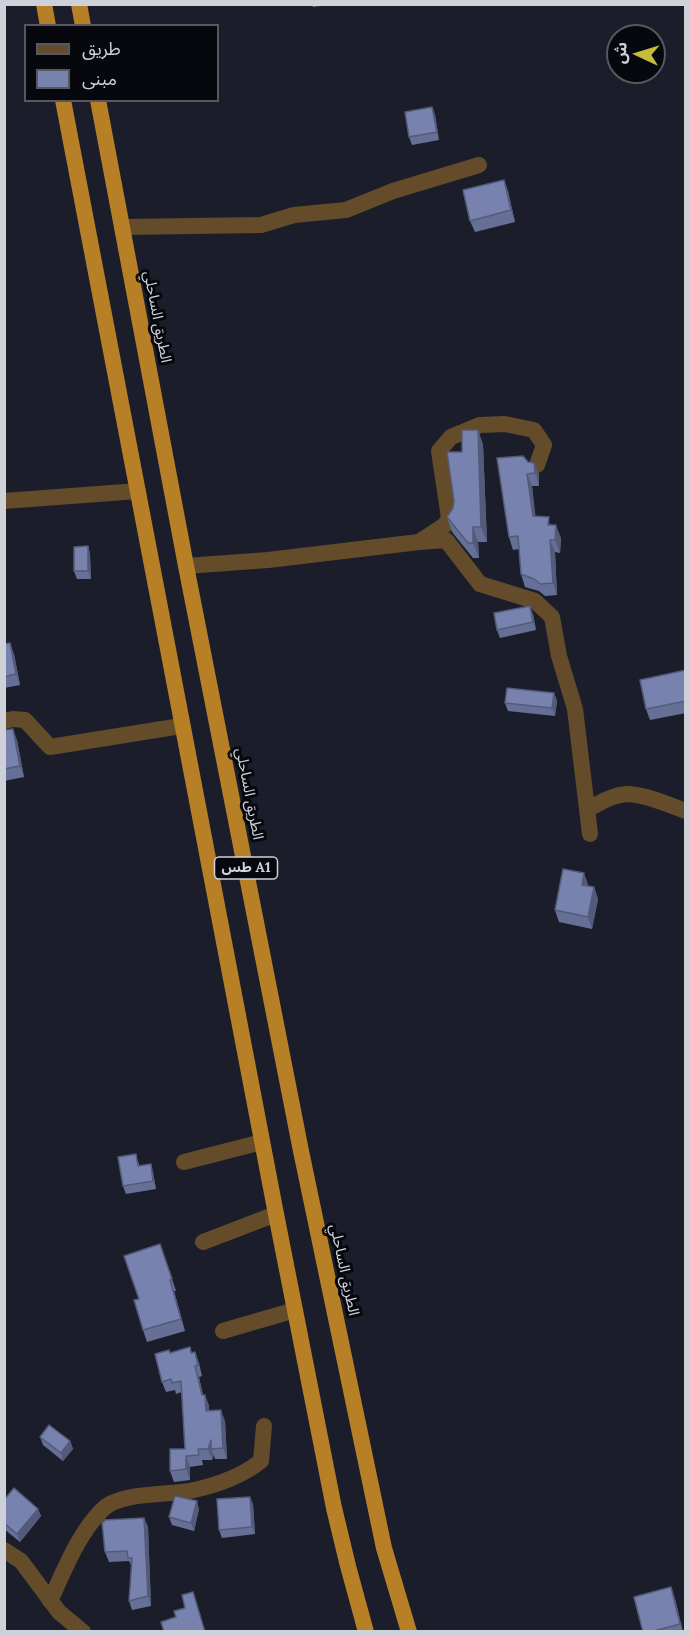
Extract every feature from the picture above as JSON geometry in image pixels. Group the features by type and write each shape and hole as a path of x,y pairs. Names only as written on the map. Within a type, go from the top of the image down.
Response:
{"highway":[{"path":"44,4 48,24"},
{"path":"80,4 83,24"},
{"name":"طس A1","path":"63,102 261,1142 334,1508 366,1632"},
{"name":"الطريق الساحلي","path":"98,102 186,566 302,1151 384,1548 409,1632"}],"street":[{"path":"122,227 261,225 294,215 346,210 393,191 478,165"},
{"path":"419,543 445,525 449,518 439,451 452,437 480,425 505,424 534,430 544,445 537,465"},
{"path":"4,501 138,491"},
{"path":"186,566 268,560 446,540 480,584 535,601 552,617 559,656 575,709 590,834"},
{"path":"4,721 25,720 50,747 182,726"},
{"path":"588,810 605,800 627,794 655,800 686,811"},
{"path":"184,1162 261,1142"},
{"path":"203,1242 276,1214"},
{"path":"223,1331 295,1310"},
{"path":"50,1601 83,1535 103,1508 122,1499 194,1490 248,1471 261,1461 264,1426"},
{"path":"8,1554 59,1612 83,1632"}],"building":[{"path":"432,107 437,132 409,137 405,112"},
{"path":"504,180 511,210 470,221 463,190"},
{"path":"462,430 478,430 481,527 473,527 473,543 468,543 447,517 453,508 454,501 447,452 462,452"},
{"path":"523,456 528,462 534,463 535,473 527,474 533,516 549,517 548,525 556,525 555,540 550,540 553,583 541,584 521,574 518,536 509,537 497,458"},
{"path":"88,546 88,571 74,571 74,547"},
{"path":"530,606 533,622 497,630 494,613"},
{"path":"10,643 16,674 4,677 4,644"},
{"path":"686,670 686,701 646,709 640,680"},
{"path":"507,688 554,693 552,708 505,703"},
{"path":"13,729 20,766 4,769 4,730"},
{"path":"563,869 584,873 582,885 594,887 588,917 555,910"},
{"path":"136,1154 138,1166 151,1164 153,1181 123,1186 118,1157"},
{"path":"160,1244 172,1279 170,1280 181,1319 143,1330 134,1300 139,1299 124,1256"},
{"path":"190,1347 191,1353 195,1352 198,1365 195,1366 202,1395 205,1395 206,1411 221,1410 223,1448 211,1449 211,1440 208,1449 198,1449 199,1455 186,1456 186,1469 170,1471 170,1449 185,1449 181,1381 172,1383 171,1379 162,1382 155,1354 169,1350 170,1353"},
{"path":"49,1425 70,1441 61,1453 40,1437"},
{"path":"14,1488 38,1509 17,1534 4,1523 4,1500"},
{"path":"175,1496 197,1501 191,1523 169,1517"},
{"path":"250,1497 252,1527 219,1530 217,1499"},
{"path":"144,1518 148,1596 129,1601 132,1558 128,1558 127,1551 105,1552 102,1522 104,1520"},
{"path":"671,1587 680,1624 643,1632 634,1597"},
{"path":"193,1592 205,1632 164,1632 161,1622 176,1617 174,1611 185,1608 182,1595"}]}
